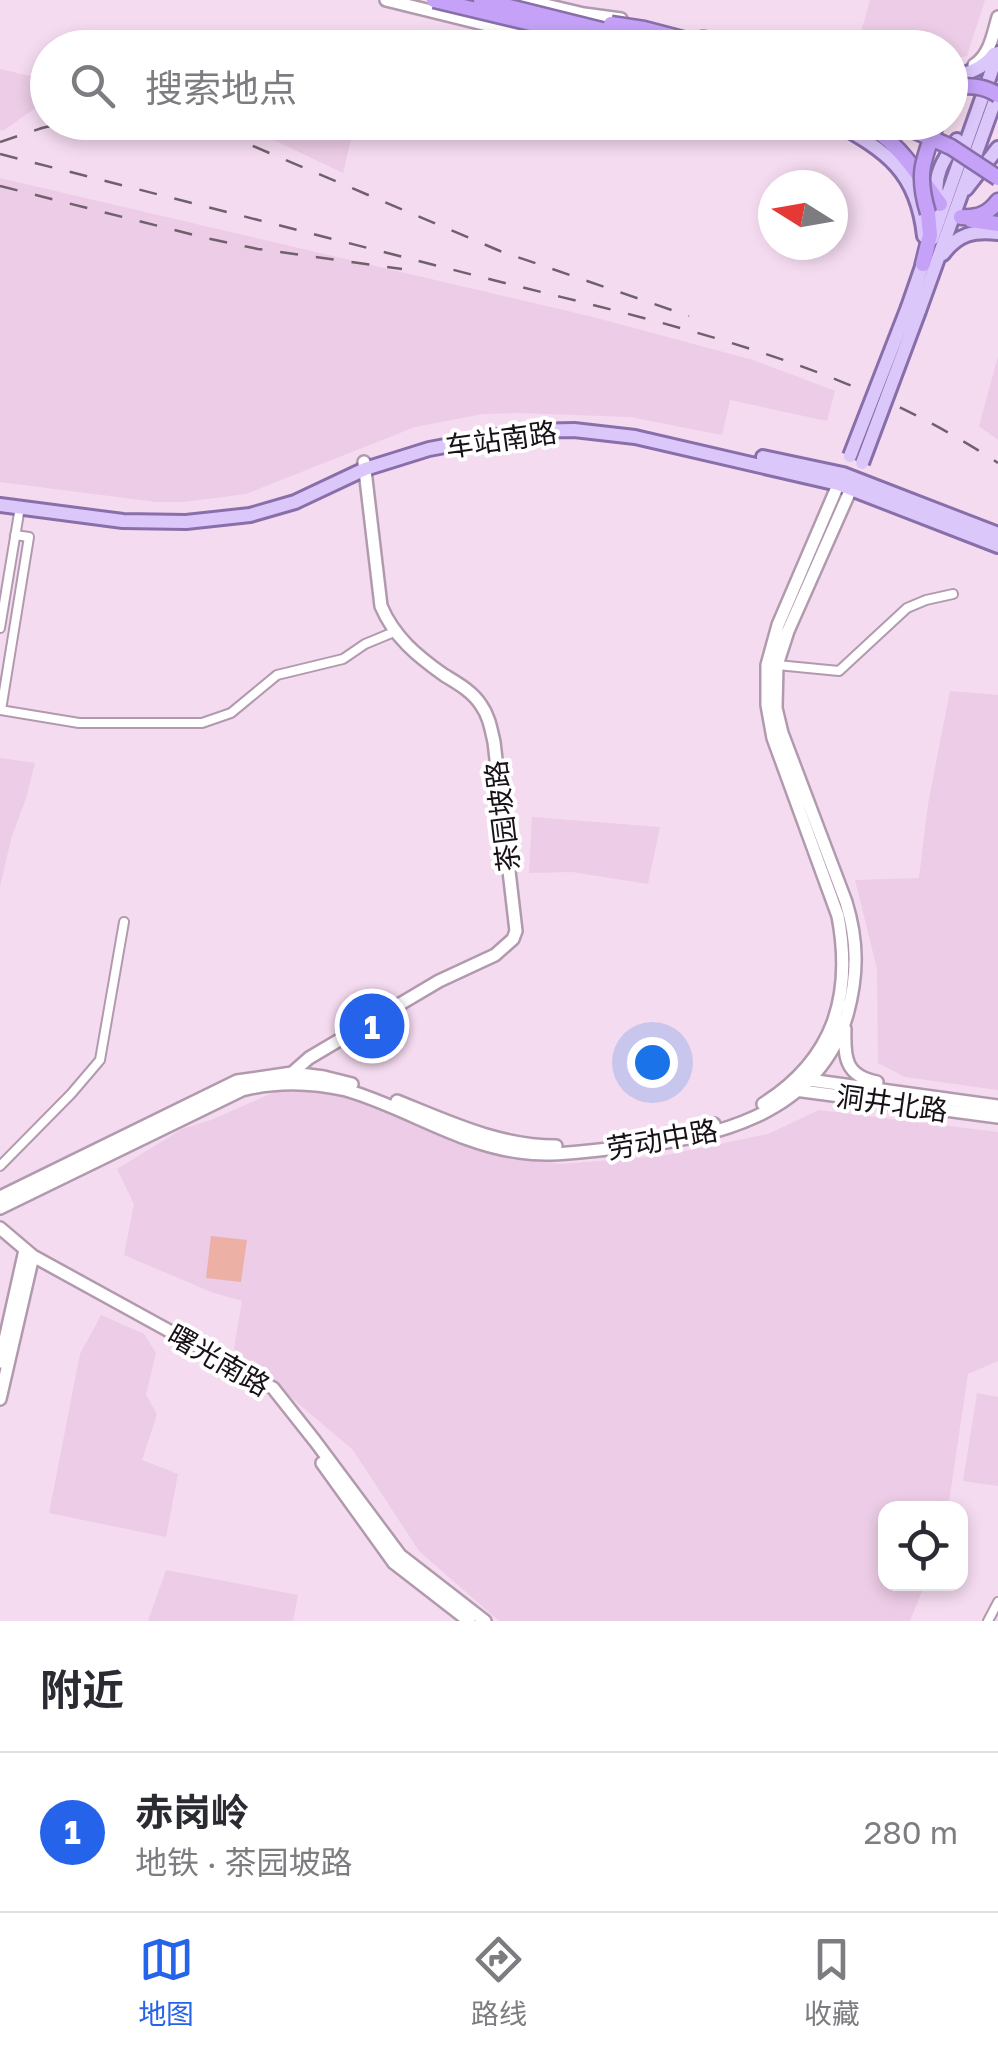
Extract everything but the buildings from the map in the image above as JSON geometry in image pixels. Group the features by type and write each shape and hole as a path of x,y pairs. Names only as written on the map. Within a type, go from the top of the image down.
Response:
{"highway":[{"path":"434,0 560,30"},
{"path":"481,0 560,9 647,30"},
{"path":"560,9 621,30"},
{"path":"968,81 972,79"},
{"path":"972,79 998,94"},
{"path":"968,83 972,79"},
{"path":"888,140 911,167 934,208 930,264"},
{"path":"932,140 920,178 921,190 934,208"},
{"path":"937,140 998,178"},
{"path":"955,140 998,168"},
{"path":"991,223 961,217 985,214 998,201"}],"main road":[{"path":"386,0 508,30"},
{"path":"524,0 560,9 579,6 674,30"},
{"path":"980,61 998,16"},
{"path":"968,67 998,47"},
{"path":"968,78 972,79 998,47"},
{"path":"968,140 998,47"},
{"path":"930,264 998,94"},
{"path":"968,122 979,104"},
{"path":"862,140 891,158 905,177 924,232 930,264"},
{"path":"934,208 936,180 957,140"},
{"path":"930,264 968,140"},
{"path":"958,199 998,148"},
{"path":"930,264 961,236 998,233"},
{"name":"劳动中路","path":"0,1197 237,1081 292,1073 347,1082 489,1137 544,1146 678,1134 750,1111 798,1084 836,1014 842,981 842,946 834,902 773,738 767,706 778,626 847,482 930,264"},
{"name":"车站南路","path":"0,502 125,516 223,512 293,496 364,466 429,449 525,431 574,430 635,436 847,482 998,546"},
{"path":"364,466 381,606 394,632"},
{"name":"车站南路","path":"0,502 123,521 186,522 250,515 295,502 364,466"},
{"name":"车站南路","path":"896,501 998,534"},
{"name":"茶园坡路","path":"276,1083 309,1058 439,981 494,955 513,939 516,930 489,721 475,697 414,652 394,632"},
{"name":"劳动中路","path":"0,1208 242,1090 276,1083 346,1090 487,1145 516,1152 542,1154 636,1147 692,1139 746,1121 798,1084 834,1046 846,1018 856,971 851,919 782,733 772,665"},
{"path":"846,1018 846,1058 854,1072 909,1093"},
{"name":"洞井北路","path":"798,1084 909,1093 998,1106"},
{"name":"洞井北路","path":"798,1084 998,1117"},
{"name":"曙光南路","path":"0,1228 28,1257 272,1388 400,1556 485,1621"},
{"name":"曙光南路","path":"0,1238 268,1392 394,1562 469,1621"},
{"path":"0,1362 28,1257"},
{"path":"0,1399 28,1257"}],"street":[{"path":"0,628 20,507"},
{"path":"15,535 28,537 1,710 79,724 202,723 231,713 278,675 343,659 394,632"},
{"path":"772,665 839,671 907,608 953,594"},
{"path":"0,1166 100,1060 124,922"},
{"path":"988,1621 998,1602"}],"shaded area":[{"path":"870,0 985,0 968,53 968,30 862,30"},
{"path":"0,69 30,76 30,112 0,130"},
{"path":"274,140 351,140 343,173"},
{"path":"0,178 593,317 753,360 835,391 827,421 730,400 722,435 630,417 483,414 415,427 246,494 184,502 156,502 0,482"},
{"path":"998,356 998,440 979,426"},
{"path":"950,691 998,695 998,1090 905,1077 878,1063 877,969 855,880 919,878 928,804"},
{"path":"0,758 35,763 0,887"},
{"path":"532,817 660,827 648,884 572,872 529,873"},
{"path":"309,1088 343,1095 456,1143 502,1156 561,1164 662,1156 768,1134 819,1110 998,1132 998,1361 968,1374 949,1501 878,1501 878,1591 922,1591 910,1621 499,1621 419,1551 353,1450 234,1349 242,1301 124,1255 134,1204 117,1169 182,1129 279,1090"},
{"path":"211,1236 247,1240 241,1282 206,1278"},
{"path":"101,1315 144,1334 156,1353 146,1395 157,1414 142,1460 178,1474 166,1537 49,1513 80,1354"},
{"path":"977,1393 998,1397 998,1486 963,1481"},
{"path":"166,1570 298,1595 293,1621 148,1621"}],"railway":[{"path":"0,142 30,132"},
{"path":"239,140 500,251 689,316"},
{"path":"0,154 624,313 754,350 880,398 998,463"},
{"path":"0,186 258,249 402,269"}],"place":[{"name":"赤岗岭","path":"372,1026"}]}
